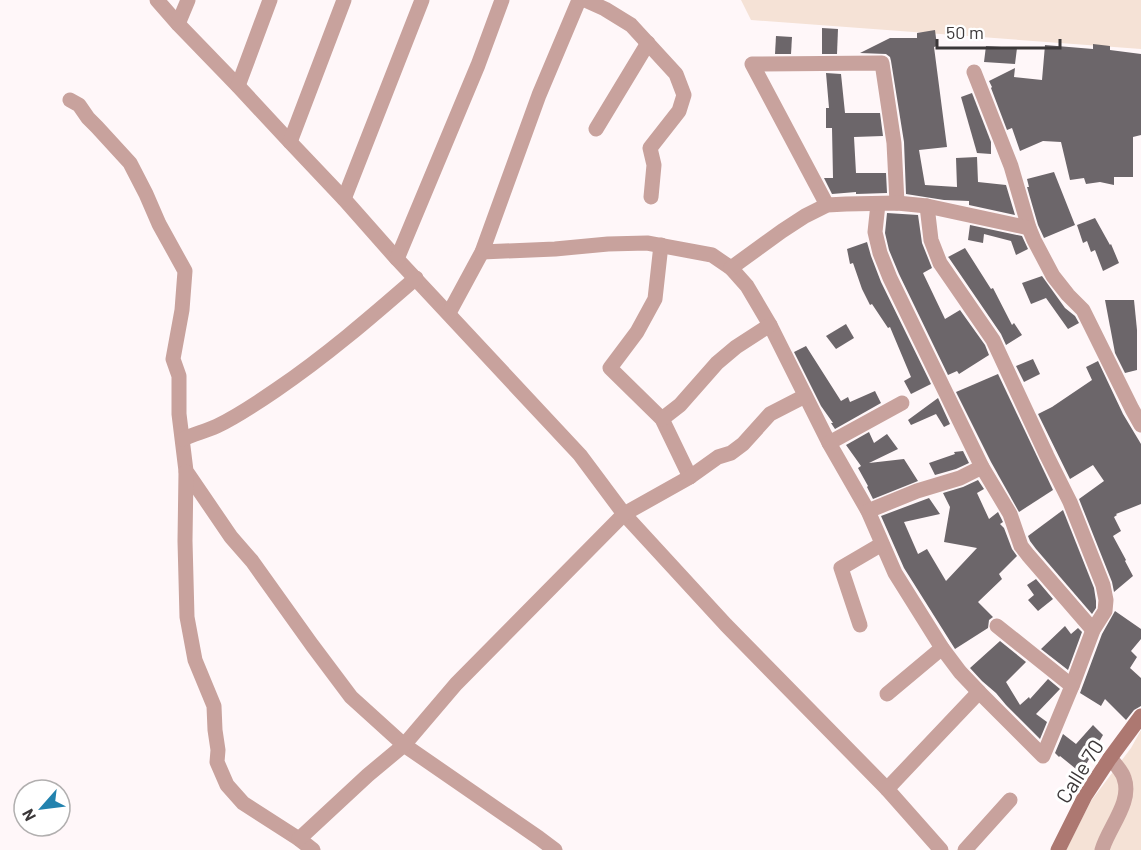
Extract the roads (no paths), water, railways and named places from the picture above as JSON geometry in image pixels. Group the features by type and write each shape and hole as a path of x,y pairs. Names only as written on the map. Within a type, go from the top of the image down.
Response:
{"street":[{"path":"157,0 579,454 624,514 726,625 887,789 942,850"},
{"path":"178,24 188,0"},
{"path":"238,86 270,0"},
{"path":"290,142 344,0"},
{"path":"344,199 422,0"},
{"path":"397,258 478,65 502,0"},
{"path":"449,313 482,252 539,95 579,0"},
{"path":"585,0 631,25 676,74 684,95 679,111 650,148 654,165 651,197"},
{"path":"597,129 648,43"},
{"path":"827,205 752,64 882,63 894,143 897,203"},
{"path":"974,72 1011,166 1029,228 1053,276 1083,310 1141,425"},
{"path":"70,100 79,105 88,118 130,163 184,271 182,310 173,359 179,376 179,414 186,471 188,617 195,660 214,706 217,762 227,785 243,803 313,850"},
{"path":"731,268 782,231 827,205 897,203 927,206 1029,228"},
{"path":"878,204 875,232 890,278 982,467 1010,514 1021,546 1093,630"},
{"path":"482,252 647,243 712,255 731,268 747,286 770,326 829,443 868,511 895,573 942,648 960,672 1043,756 1093,630 1105,612 1106,600 1103,585 1070,502 993,340 940,263 931,240 927,206"},
{"path":"661,245 656,299 637,332 610,368 662,419 690,477"},
{"path":"183,439 224,422 254,405 305,370 344,341 416,278"},
{"path":"662,419 680,405 717,363 736,347 770,326"},
{"path":"299,839 404,746 456,684 624,514 690,477 718,457 731,453 743,444 770,414 805,396"},
{"path":"829,443 902,403"},
{"path":"868,511 917,491 960,478 982,467"},
{"path":"186,471 231,537 252,561 351,697 404,746 555,850"},
{"path":"860,625 841,568 882,544"},
{"path":"997,626 1072,686"},
{"path":"887,694 942,648"},
{"path":"887,789 979,692"},
{"name":"Calle 70","path":"1058,850 1085,796 1141,716"},
{"path":"1102,850 1126,795 1124,776 1110,758"},
{"path":"964,850 1010,800"}]}
